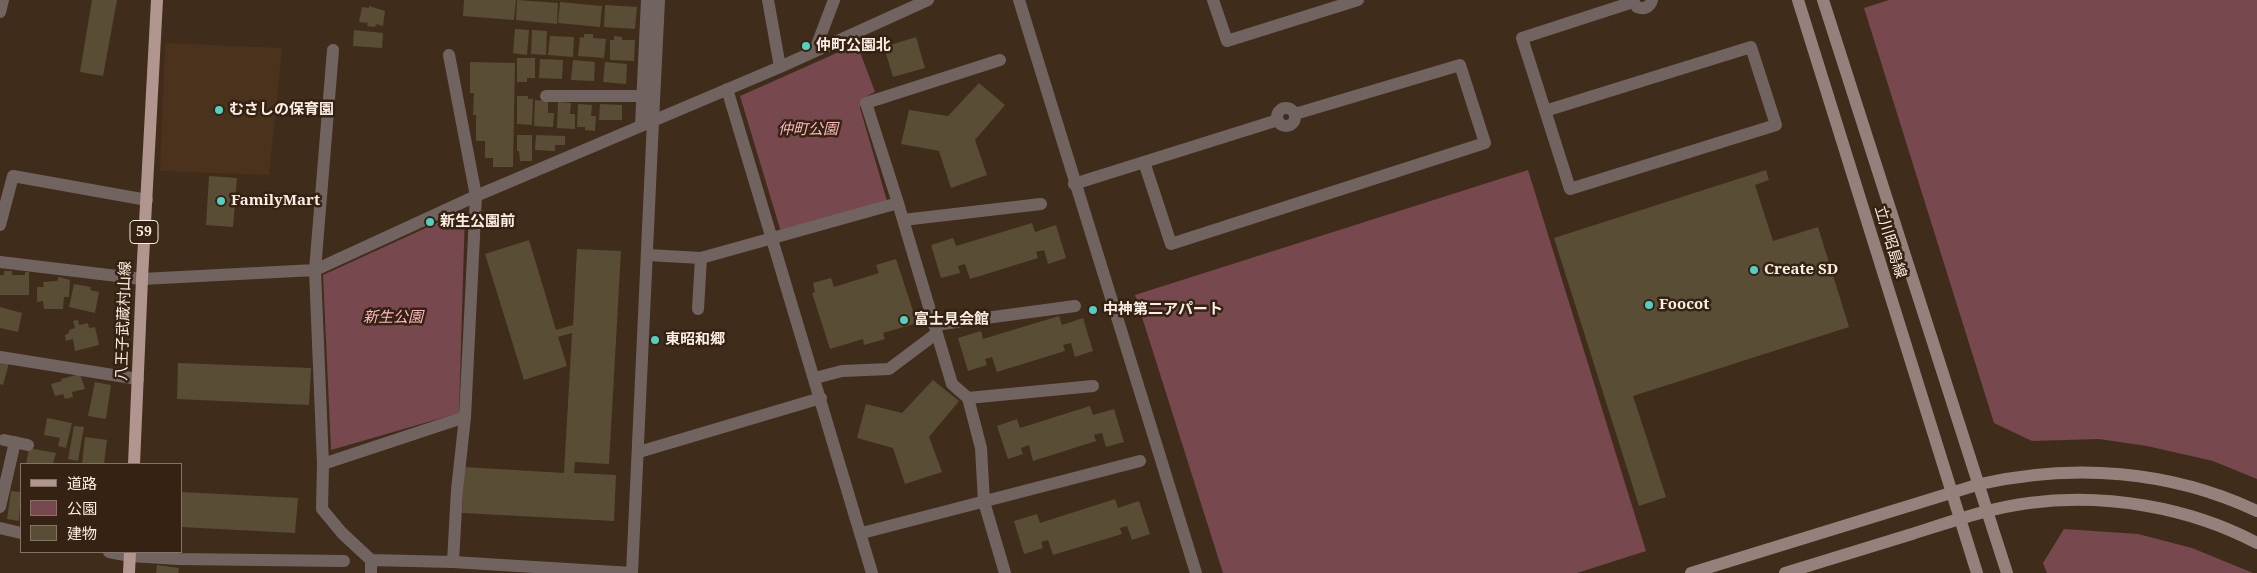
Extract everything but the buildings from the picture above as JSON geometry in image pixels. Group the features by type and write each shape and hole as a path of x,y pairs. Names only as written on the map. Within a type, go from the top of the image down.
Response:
{"main road":[{"name":"八王子武蔵村山線","path":"134,463 157,0"},
{"name":"立川昭島線","path":"1798,0 1977,573"},
{"name":"立川昭島線","path":"1823,0 1980,484 2007,573"},
{"path":"1691,573 1951,492 2006,478 2045,473 2126,474 2166,480 2206,490 2257,511"},
{"path":"1785,573 1988,511 2030,503 2055,501 2121,502 2186,515 2217,524 2257,543"},
{"path":"129,573 130,554"}],"street":[{"path":"0,12 3,0"},
{"path":"647,0 642,96 647,123"},
{"path":"332,50 315,270 324,464 322,509 342,533 372,560 453,562 632,573 648,255 647,123 659,0"},
{"path":"768,0 780,67"},
{"path":"815,50 834,0"},
{"path":"0,262 142,279 315,270 476,196 780,67 928,0"},
{"path":"1018,0 1196,573"},
{"path":"1214,0 1226,42 1358,0"},
{"path":"1545,111 1750,47 1776,125 1570,189 1545,111 1522,38 1632,1 1637,7 1643,9 1649,6 1652,0"},
{"path":"449,55 476,196 465,417 457,490 453,562"},
{"path":"1000,60 866,103 952,384 968,398 981,448 984,502 1005,573"},
{"path":"1074,184 1144,162 1278,120 1279,112 1284,108 1292,110 1295,114 1460,64 1485,143 1170,244 1144,162"},
{"path":"727,89 862,533 872,573"},
{"path":"546,96 642,96"},
{"path":"0,225 13,176 146,200"},
{"path":"648,255 700,258 772,240 898,203"},
{"path":"903,220 1041,204"},
{"path":"698,309 700,258"},
{"path":"815,378 842,371 889,368 936,329 1075,306"},
{"path":"0,357 138,379"},
{"path":"968,398 1093,386"},
{"path":"639,452 821,398"},
{"path":"324,464 465,417"},
{"path":"0,507 10,441 28,445"},
{"path":"862,533 1140,461"},
{"path":"0,528 20,532"},
{"path":"130,554 179,559 344,561"},
{"path":"371,573 372,560"}],"shaded area":[{"name":"むさしの保育園","path":"165,43 282,48 269,175 160,171"}],"green space":[{"path":"1889,0 2257,0 2257,479 2213,461 2147,446 2099,439 2032,441 1994,423 1864,8"},
{"name":"仲町公園","path":"857,44 875,92 863,98 860,108 887,201 781,232 740,96"},
{"path":"1528,170 1646,551 1577,573 1223,573 1135,295"},
{"name":"新生公園","path":"465,210 459,413 331,450 323,275"},
{"path":"2064,529 2138,534 2192,548 2253,573 2047,573 2043,563"}],"place":[{"name":"仲町公園北","path":"806,46"},
{"name":"むさしの保育園","path":"219,110"},
{"name":"FamilyMart","path":"221,201"},
{"name":"新生公園前","path":"430,222"},
{"name":"Create SD","path":"1754,270"},
{"name":"Foocot","path":"1649,305"},
{"name":"中神第二アパート","path":"1093,310"},
{"name":"富士見会館","path":"904,320"},
{"name":"東昭和郷","path":"655,340"}]}
